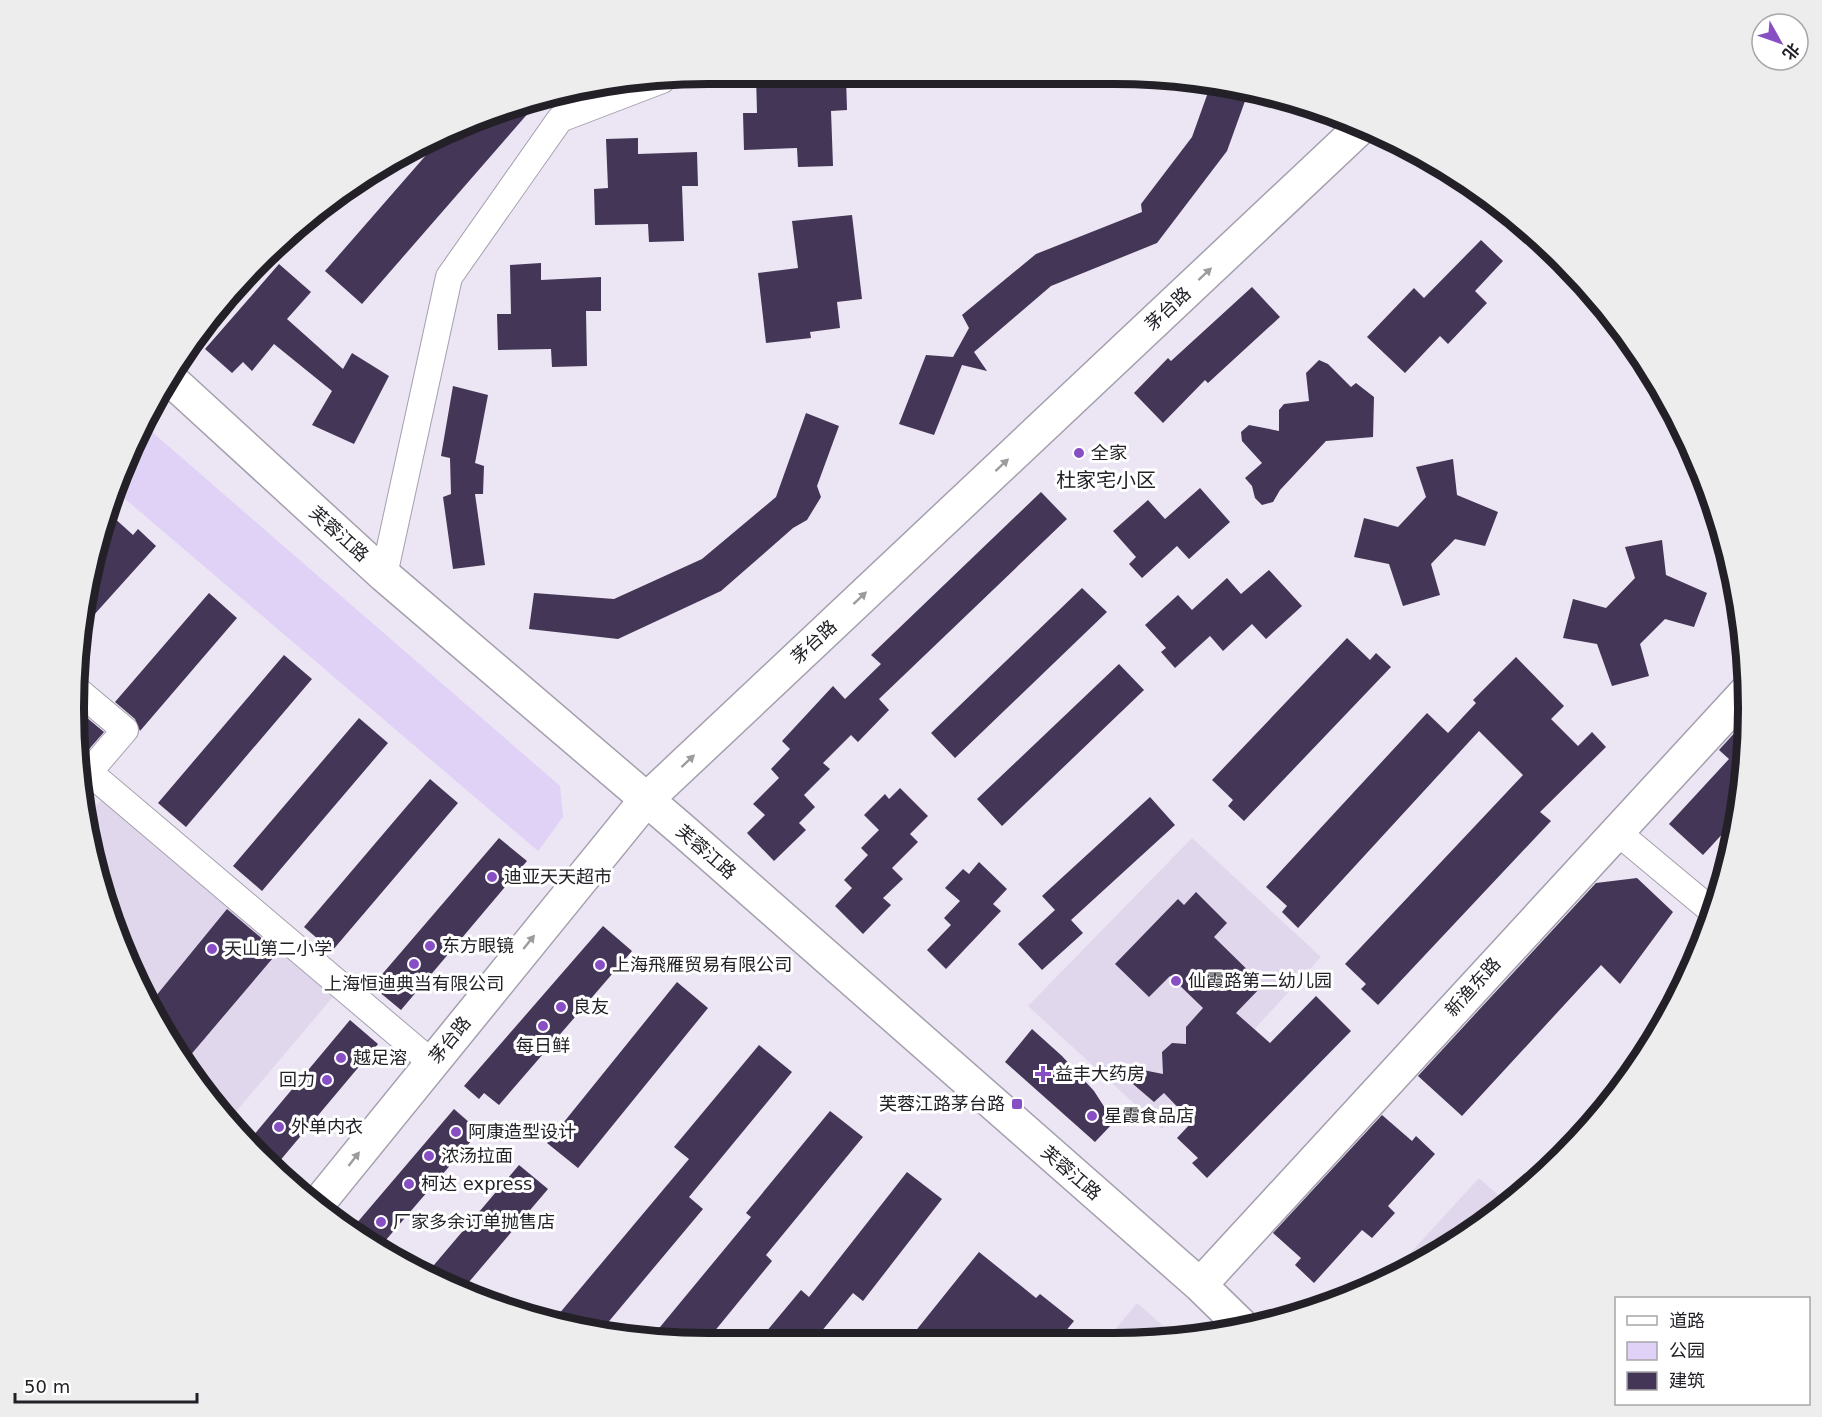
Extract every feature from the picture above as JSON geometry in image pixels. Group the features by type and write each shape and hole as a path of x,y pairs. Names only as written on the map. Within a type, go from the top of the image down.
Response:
{"street":[{"path":"384,575 449,277 560,119 642,87"},
{"name":"茅台路","path":"322,1199 645,801 1355,133"},
{"name":"芙蓉江路","path":"175,384 384,575 645,801 680,828 1200,1285 1237,1321"},
{"path":"84,696 125,730 89,772 431,1062"},
{"name":"新渔东路","path":"1200,1285 1738,701"},
{"path":"1616,831 1706,906"}],"shaded area":[{"name":"天山第二小学","path":"110,790 342,986 234,1114 189,1055 148,985 117,909 105,870 93,810"},
{"name":"仙霞路第二幼儿园","path":"1192,838 1321,957 1162,1129 1028,1006"},
{"path":"1479,1178 1501,1198 1460,1228 1402,1263"},
{"path":"1137,1303 1169,1331 1154,1332 1112,1333"}],"green space":[{"path":"149,430 560,786 563,817 538,851 122,496"}],"building":[{"path":"756,84 846,84 847,110 831,111 833,166 798,167 797,148 744,150 743,113 757,113"},
{"path":"1208,91 1246,98 1227,151 1157,243 1051,286 974,352 987,371 962,365 934,435 899,424 926,355 953,357 969,328 962,315 1036,254 1142,212 1141,204 1192,137"},
{"path":"531,110 362,304 325,271 432,148"},
{"path":"638,138 638,154 697,152 698,186 682,186 684,241 649,242 648,224 595,225 594,189 608,188 606,139"},
{"path":"852,215 862,299 837,302 840,328 810,332 811,338 766,343 758,273 798,268 792,221"},
{"path":"1481,240 1503,261 1475,291 1487,303 1448,344 1440,336 1405,373 1367,337 1414,288 1424,298"},
{"path":"541,263 541,280 601,277 601,311 586,311 587,366 552,367 551,349 498,350 497,314 511,314 510,265"},
{"path":"279,264 311,292 287,319 343,369 352,353 389,376 354,444 312,425 332,391 274,344 252,371 243,362 232,373 205,349"},
{"path":"1252,287 1280,317 1208,383 1205,380 1163,423 1134,393 1168,358 1171,361"},
{"path":"1319,360 1328,364 1351,387 1356,383 1374,397 1373,437 1326,441 1280,490 1273,502 1262,505 1255,498 1252,486 1245,478 1262,463 1242,441 1241,432 1249,425 1279,431 1279,410 1284,404 1309,401 1306,373"},
{"path":"453,386 488,395 475,463 484,466 483,494 475,494 485,565 453,569 443,497 451,494 450,458 441,456"},
{"path":"806,413 839,426 817,486 821,497 807,520 793,528 721,591 618,639 529,629 534,593 614,599 702,559 776,497"},
{"path":"1453,459 1457,495 1498,512 1485,546 1455,539 1431,564 1440,595 1403,606 1389,564 1354,557 1364,518 1398,527 1426,497 1416,467"},
{"path":"1200,488 1230,522 1189,559 1177,546 1142,578 1129,564 1136,557 1113,531 1148,500 1165,519"},
{"path":"1041,492 1067,519 879,699 889,710 858,742 851,735 823,763 830,769 804,795 815,807 799,823 806,830 774,861 747,833 765,815 753,804 779,778 771,769 790,749 782,741 833,686 845,699 881,664 871,655"},
{"path":"114,518 133,535 138,529 156,546 90,619 105,547"},
{"path":"1662,540 1666,575 1707,593 1694,627 1665,619 1640,644 1649,676 1612,686 1597,644 1563,638 1573,599 1606,608 1635,578 1625,547"},
{"path":"1269,570 1302,606 1266,639 1252,624 1223,651 1210,636 1175,668 1161,652 1166,648 1145,625 1178,595 1192,610 1227,578 1241,594"},
{"path":"1082,588 1107,612 955,758 931,733"},
{"path":"209,593 237,618 140,731 135,719 115,702"},
{"path":"1347,638 1370,660 1376,653 1391,667 1244,821 1228,806 1233,800 1212,780"},
{"path":"284,655 312,679 186,827 158,803"},
{"path":"1516,657 1564,706 1551,719 1578,746 1592,732 1606,747 1540,812 1551,821 1378,1005 1361,989 1366,984 1345,964 1523,775 1479,731 1298,928 1282,912 1287,906 1266,887 1427,713 1448,733 1476,703 1473,700"},
{"path":"1119,664 1144,690 1002,826 977,799"},
{"path":"84,715 104,732 85,753"},
{"path":"359,718 388,743 262,891 233,866"},
{"path":"1737,730 1733,790 1726,830 1703,855 1669,824 1729,759 1719,750"},
{"path":"430,779 458,803 332,951 304,927"},
{"path":"900,788 928,816 910,834 918,842 892,868 903,879 883,898 891,905 863,934 835,906 852,888 844,880 868,855 861,848 879,830 864,815 885,794 889,799"},
{"path":"1150,797 1175,825 1071,920 1083,933 1042,970 1018,944 1055,910 1042,896"},
{"path":"499,838 527,861 401,1010 372,986"},
{"path":"979,862 1007,889 993,904 1001,911 946,969 927,950 951,925 944,918 960,901 945,888 963,869 969,874"},
{"path":"1637,878 1673,912 1620,984 1601,965 1462,1116 1418,1076 1596,883"},
{"path":"1196,892 1227,923 1214,937 1263,985 1236,1013 1270,1043 1316,996 1351,1031 1207,1178 1192,1163 1198,1158 1177,1138 1192,1122 1164,1093 1154,1102 1133,1084 1143,1070 1163,1074 1162,1052 1172,1043 1186,1044 1186,1027 1203,1008 1170,976 1149,997 1115,964 1178,899 1184,905"},
{"path":"227,909 278,952 190,1056 155,997"},
{"path":"603,926 632,951 499,1105 484,1093 479,1099 464,1086"},
{"path":"677,982 708,1008 578,1168 547,1143"},
{"path":"350,1020 378,1044 279,1161 253,1135"},
{"path":"1032,1029 1062,1056 1094,1091 1114,1122 1095,1142 1005,1062"},
{"path":"759,1045 792,1072 689,1197 703,1209 606,1324 558,1315 689,1159 674,1147"},
{"path":"454,1109 478,1130 478,1133 384,1242 356,1224"},
{"path":"830,1111 863,1137 766,1255 772,1261 713,1333 657,1331 751,1217 746,1213"},
{"path":"1382,1115 1412,1141 1416,1136 1435,1154 1388,1206 1395,1213 1372,1238 1362,1230 1314,1283 1295,1265 1301,1258 1273,1233"},
{"path":"519,1165 548,1189 467,1284 431,1268"},
{"path":"907,1172 942,1199 863,1301 853,1293 820,1333 765,1333 801,1290 809,1297"},
{"path":"979,1252 1036,1298 1040,1294 1074,1321 1064,1333 914,1333"}],"place":[{"name":"全家","path":"1079,453"},
{"name":"迪亚天天超市","path":"492,877"},
{"name":"东方眼镜","path":"430,946"},
{"name":"天山第二小学","path":"212,949"},
{"name":"上海恒迪典当有限公司","path":"414,964"},
{"name":"上海飛雁贸易有限公司","path":"600,965"},
{"name":"仙霞路第二幼儿园","path":"1176,981"},
{"name":"良友","path":"561,1007"},
{"name":"每日鲜","path":"543,1026"},
{"name":"越足溶","path":"341,1058"},
{"name":"益丰大药房","path":"1043,1074"},
{"name":"回力","path":"327,1080"},
{"name":"芙蓉江路茅台路","path":"1017,1104"},
{"name":"星霞食品店","path":"1092,1116"},
{"name":"外单内衣","path":"279,1127"},
{"name":"阿康造型设计","path":"456,1132"},
{"name":"浓汤拉面","path":"429,1156"},
{"name":"柯达 express","path":"409,1184"},
{"name":"厂家多余订单抛售店","path":"381,1222"}],"district":[{"name":"杜家宅小区","path":"1106,480"}]}
